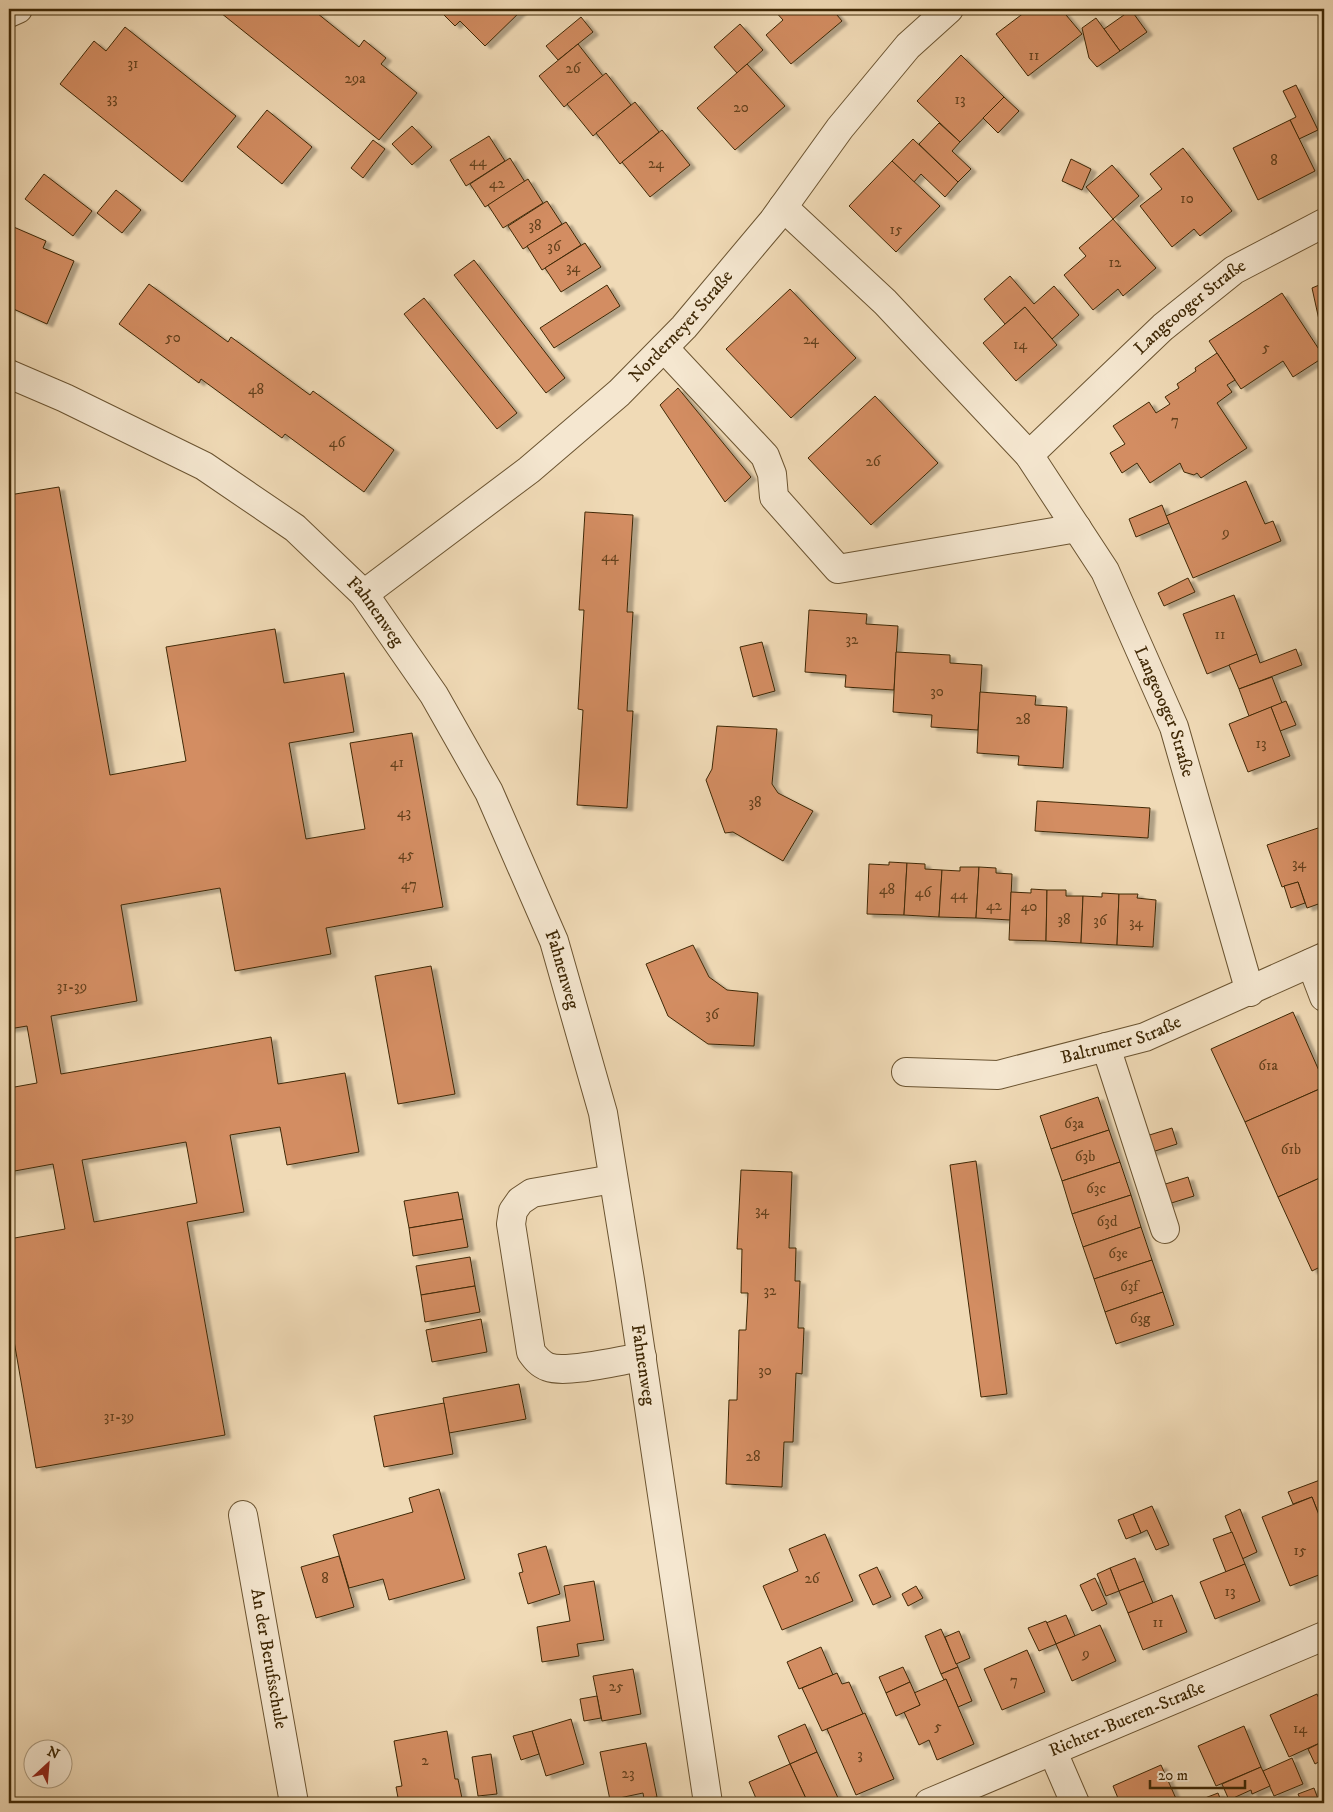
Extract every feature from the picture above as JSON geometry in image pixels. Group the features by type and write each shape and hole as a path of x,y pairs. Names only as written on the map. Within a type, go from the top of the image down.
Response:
{"street":[{"path":"9,13 18,9"},
{"name":"Norderneyer Straße","path":"364,594 529,470 619,393 664,348 684,327 783,207 840,128 902,54 949,9"},
{"name":"Langeooger Straße","path":"783,207 885,302 1029,455 1105,571 1174,727 1250,992"},
{"name":"Langeooger Straße","path":"1029,455 1163,327 1234,270 1324,223"},
{"path":"664,348 765,456 772,474 774,497 838,569 1077,528"},
{"name":"Fahnenweg","path":"9,374 65,398 204,466 295,528 364,594 434,695 489,792 554,941 603,1113 642,1357 708,1803"},
{"path":"1318,960 1324,997"},
{"name":"Baltrumer Straße","path":"906,1072 998,1075 1144,1037 1250,992 1318,960"},
{"path":"1106,1047 1164,1229"},
{"path":"614,1179 532,1192 520,1201 513,1211 511,1224 531,1352 539,1362 550,1368 567,1369 642,1357"},
{"name":"An der Berufsschule","path":"243,1515 294,1803"},
{"name":"Richter-Bueren-Straße","path":"929,1803 1324,1636"},
{"path":"1053,1752 1075,1803"}],"building":[{"path":"216,9 312,9 359,47 364,40 386,58 381,64 417,93 379,140"},
{"path":"438,9 523,9 485,46 460,21 455,26"},
{"path":"773,9 832,9 842,21 791,64 766,35 783,20"},
{"path":"1029,9 1061,9 1082,34 1028,76 996,34"},
{"path":"1131,10 1147,32 1120,51 1104,29"},
{"path":"581,17 593,32 558,60 546,46"},
{"path":"1096,18 1120,51 1097,67 1089,58 1082,28"},
{"path":"740,24 763,50 737,73 714,47"},
{"path":"125,27 236,116 182,182 60,84 94,41 106,51"},
{"path":"578,44 603,76 564,107 539,76"},
{"path":"961,55 1004,97 960,142 917,101"},
{"path":"747,64 785,106 735,150 697,108"},
{"path":"606,73 631,105 593,136 567,104"},
{"path":"1296,85 1318,130 1299,139 1290,120 1296,117 1283,91"},
{"path":"1324,86 1324,99 1320,88"},
{"path":"1004,97 1019,111 998,133 983,118"},
{"path":"635,102 659,132 620,164 596,133"},
{"path":"267,110 312,147 282,184 237,147"},
{"path":"1290,120 1315,171 1258,200 1233,148"},
{"path":"939,123 960,142 952,151 971,169 958,182 919,144"},
{"path":"412,126 432,147 412,165 392,144"},
{"path":"662,130 690,165 650,197 622,162"},
{"path":"489,136 505,161 466,186 450,160"},
{"path":"913,139 958,182 945,197 921,174 914,182 892,161"},
{"path":"373,140 385,149 363,178 351,168"},
{"path":"1183,148 1232,211 1200,236 1194,229 1172,247 1140,206 1162,189 1150,174"},
{"path":"510,158 525,182 485,207 470,184"},
{"path":"1071,159 1091,169 1082,190 1062,181"},
{"path":"892,161 940,206 896,252 849,206"},
{"path":"1112,165 1139,196 1113,219 1086,187"},
{"path":"44,174 92,211 73,236 25,199"},
{"path":"528,179 543,203 503,228 488,205"},
{"path":"116,190 141,210 122,233 97,213"},
{"path":"547,201 562,224 523,249 508,226"},
{"path":"1113,219 1156,268 1123,296 1118,289 1093,310 1064,275 1086,256 1079,248"},
{"path":"566,222 581,245 542,270 527,246"},
{"path":"9,225 46,241 43,248 74,261 47,324 9,307"},
{"path":"585,243 601,267 561,292 545,268"},
{"path":"474,260 565,378 546,393 454,275"},
{"path":"1010,276 1034,304 1054,286 1079,315 1052,339 1025,307 1005,324 984,299"},
{"path":"1324,283 1324,328 1321,329 1312,288"},
{"path":"149,284 228,342 231,337 310,395 313,391 394,450 364,492 285,434 282,438 201,379 199,383 119,324"},
{"path":"607,285 620,306 554,348 540,328"},
{"path":"790,289 856,358 791,418 726,349"},
{"path":"1282,293 1324,357 1293,377 1283,361 1241,389 1209,341"},
{"path":"424,298 517,413 497,429 404,314"},
{"path":"1025,307 1057,345 1016,381 983,343"},
{"path":"1217,353 1235,380 1227,385 1232,392 1217,403 1247,448 1201,478 1197,473 1194,475 1184,472 1180,463 1150,483 1137,463 1122,473 1110,453 1125,444 1113,426 1149,402 1156,413 1170,404 1165,397 1179,388 1177,384 1196,371 1195,368"},
{"path":"678,388 751,477 725,502 660,405"},
{"path":"875,396 938,463 871,525 808,458"},
{"path":"1246,481 1265,524 1273,521 1281,541 1193,578 1166,516"},
{"path":"59,487 110,775 186,761 166,647 275,629 284,683 344,673 354,732 289,743 306,839 365,829 350,743 412,733 443,907 326,928 331,954 235,971 220,888 121,905 137,1001 51,1016 61,1074 271,1037 278,1084 345,1073 359,1152 287,1165 280,1127 230,1135 244,1212 187,1222 225,1435 36,1468 9,1312 9,1239 65,1229 53,1164 9,1172 9,1088 37,1083 27,1026 9,1029 9,495","holes":["186,1142 197,1203 94,1222 82,1160"]},
{"path":"1162,505 1169,523 1136,537 1129,519"},
{"path":"585,512 633,515 627,612 633,612 627,711 633,711 627,808 577,805 583,710 578,709 584,610 579,610"},
{"path":"1188,578 1195,592 1164,606 1158,593"},
{"path":"1234,595 1257,654 1207,674 1183,614"},
{"path":"809,610 867,614 866,624 898,626 894,690 845,687 846,675 805,672"},
{"path":"762,642 775,691 753,697 740,647"},
{"path":"1296,649 1302,665 1239,689 1229,665 1257,654 1260,663"},
{"path":"896,652 950,655 950,663 982,665 978,730 931,727 932,715 893,712"},
{"path":"1272,677 1282,703 1249,716 1239,689"},
{"path":"980,692 1036,696 1035,705 1067,707 1063,768 1018,765 1019,756 977,753"},
{"path":"1286,701 1296,725 1280,731 1271,707"},
{"path":"1271,707 1290,756 1248,772 1229,724"},
{"path":"717,726 777,729 772,784 778,793 813,811 783,861 733,832 725,833 706,780 712,769"},
{"path":"1037,801 1150,808 1148,838 1035,831"},
{"path":"1324,826 1324,902 1307,908 1298,882 1282,887 1267,845"},
{"path":"889,862 907,863 904,915 867,914 869,864 889,865"},
{"path":"907,863 925,864 925,869 942,870 939,917 904,915"},
{"path":"960,867 979,867 976,918 939,917 942,870 960,871"},
{"path":"979,867 996,868 996,873 1012,874 1010,920 976,918"},
{"path":"1298,882 1305,903 1291,908 1284,886"},
{"path":"1031,889 1047,890 1046,941 1009,940 1011,892 1031,893"},
{"path":"1047,890 1066,890 1066,896 1083,896 1081,943 1046,941"},
{"path":"1102,893 1119,894 1117,945 1081,943 1083,896 1102,897"},
{"path":"1119,894 1138,894 1137,898 1156,900 1153,947 1117,945"},
{"path":"693,945 709,977 727,990 758,993 754,1046 708,1044 668,1016 646,964"},
{"path":"431,966 455,1094 398,1104 375,976"},
{"path":"1293,1012 1324,1082 1324,1087 1245,1122 1211,1049"},
{"path":"1324,1087 1324,1176 1278,1197 1245,1122"},
{"path":"1098,1097 1109,1130 1051,1149 1040,1116"},
{"path":"1172,1128 1177,1144 1149,1153 1143,1137"},
{"path":"1109,1130 1120,1162 1062,1181 1051,1149"},
{"path":"976,1161 1007,1394 981,1397 950,1165"},
{"path":"1120,1162 1131,1195 1072,1214 1062,1181"},
{"path":"741,1170 792,1172 789,1248 796,1248 795,1281 800,1281 798,1328 804,1328 802,1374 796,1373 793,1442 784,1442 782,1487 726,1484 729,1400 737,1400 739,1330 746,1330 748,1293 741,1293 742,1249 737,1249"},
{"path":"1324,1176 1324,1265 1312,1271 1278,1197"},
{"path":"1188,1177 1194,1196 1165,1205 1159,1186"},
{"path":"458,1192 463,1219 409,1228 404,1201"},
{"path":"1131,1195 1141,1227 1083,1247 1072,1214"},
{"path":"463,1219 468,1247 413,1256 409,1228"},
{"path":"1141,1227 1152,1260 1094,1279 1083,1247"},
{"path":"470,1257 475,1286 421,1295 416,1266"},
{"path":"1152,1260 1163,1292 1105,1312 1094,1279"},
{"path":"475,1286 480,1312 425,1322 421,1295"},
{"path":"1163,1292 1174,1325 1116,1344 1105,1312"},
{"path":"481,1319 487,1352 432,1362 426,1330"},
{"path":"519,1384 526,1419 449,1433 443,1398"},
{"path":"444,1403 453,1454 384,1467 374,1416"},
{"path":"1320,1480 1324,1492 1324,1528 1312,1497 1293,1504 1288,1492"},
{"path":"439,1489 465,1579 389,1600 383,1579 349,1588 333,1535 413,1512 409,1498"},
{"path":"1312,1497 1324,1528 1324,1573 1290,1586 1262,1517"},
{"path":"1152,1506 1169,1545 1156,1550 1147,1530 1141,1533 1133,1514"},
{"path":"1240,1509 1257,1552 1242,1559 1225,1516"},
{"path":"1133,1514 1141,1533 1126,1539 1118,1520"},
{"path":"1232,1532 1245,1564 1226,1572 1213,1539"},
{"path":"825,1534 853,1601 782,1630 763,1586 798,1571 789,1549"},
{"path":"546,1546 560,1594 528,1604 519,1573 523,1572 518,1554"},
{"path":"339,1556 354,1607 316,1618 301,1567"},
{"path":"1135,1558 1144,1581 1119,1591 1110,1568"},
{"path":"1245,1564 1260,1601 1215,1619 1200,1582"},
{"path":"877,1567 891,1597 873,1605 859,1575"},
{"path":"1110,1568 1119,1591 1106,1596 1097,1574"},
{"path":"1095,1578 1107,1604 1092,1611 1080,1585"},
{"path":"594,1581 604,1640 577,1644 579,1656 542,1662 537,1627 570,1621 564,1586"},
{"path":"1144,1581 1153,1603 1128,1613 1119,1591"},
{"path":"916,1586 923,1598 908,1606 902,1594"},
{"path":"1172,1595 1187,1632 1143,1650 1128,1613"},
{"path":"1066,1615 1075,1636 1056,1644 1046,1623"},
{"path":"1046,1621 1056,1644 1039,1651 1028,1628"},
{"path":"1100,1625 1116,1661 1072,1681 1056,1644"},
{"path":"941,1629 958,1667 941,1674 925,1636"},
{"path":"959,1631 970,1658 956,1664 945,1637"},
{"path":"821,1647 833,1675 799,1689 787,1662"},
{"path":"1027,1650 1045,1692 1002,1710 984,1669"},
{"path":"903,1667 910,1682 886,1693 879,1677"},
{"path":"958,1667 972,1701 958,1707 946,1679 944,1680 941,1674"},
{"path":"633,1669 641,1714 602,1721 593,1676"},
{"path":"837,1673 842,1684 849,1682 863,1714 822,1731 802,1688"},
{"path":"946,1679 974,1744 937,1760 929,1740 919,1745 904,1712 920,1705 914,1693"},
{"path":"910,1682 920,1705 896,1716 886,1693"},
{"path":"1317,1694 1324,1710 1324,1741 1289,1757 1270,1715"},
{"path":"597,1696 601,1718 584,1721 580,1699"},
{"path":"865,1713 894,1779 856,1795 827,1729"},
{"path":"571,1719 584,1764 546,1776 532,1731"},
{"path":"805,1724 817,1752 790,1764 778,1736"},
{"path":"1244,1726 1261,1767 1216,1786 1198,1746"},
{"path":"447,1731 455,1779 458,1779 463,1803 399,1803 396,1787 402,1786 394,1741"},
{"path":"532,1731 539,1754 521,1760 513,1736"},
{"path":"1324,1741 1324,1759 1315,1764 1308,1749"},
{"path":"646,1743 657,1797 644,1799 643,1793 610,1800 600,1752"},
{"path":"817,1752 839,1800 831,1803 808,1803 790,1764"},
{"path":"491,1754 497,1794 478,1796 472,1757"},
{"path":"1292,1758 1303,1784 1274,1796 1263,1771"},
{"path":"790,1764 808,1803 758,1803 749,1782"},
{"path":"1161,1765 1178,1803 1120,1803 1113,1786"},
{"path":"1261,1767 1270,1786 1252,1794 1251,1790 1229,1800 1222,1784"},
{"path":"1314,1788 1318,1799 1302,1803 1298,1794"},
{"path":"1218,1793 1222,1803 1192,1803"}]}
